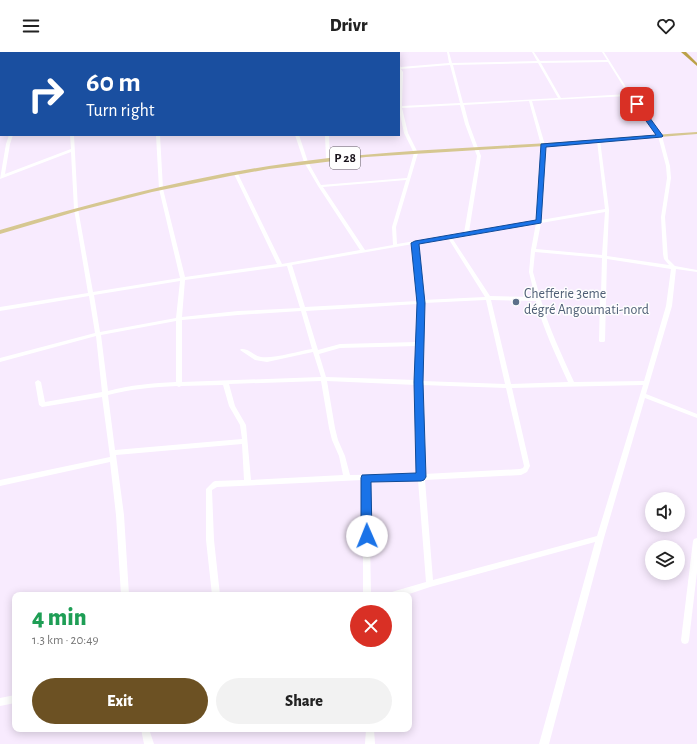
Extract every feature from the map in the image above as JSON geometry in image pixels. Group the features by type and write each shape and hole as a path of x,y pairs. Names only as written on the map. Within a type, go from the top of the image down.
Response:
{"highway":[{"path":"683,52 697,65"}],"main road":[{"name":"P 28","path":"0,232 76,209 161,189 306,162 328,159 697,134"}],"street":[{"path":"448,52 467,124 478,149 479,164 466,234"},
{"path":"532,52 560,98"},
{"path":"544,744 600,538 669,306 674,268 666,259 664,254 665,239 663,217 669,178 668,166 660,136 630,95 603,52"},
{"path":"400,68 450,64 609,61"},
{"path":"395,246 394,227 416,153 406,133 400,107 400,70"},
{"path":"400,107 630,95"},
{"path":"530,100 543,145 539,222 532,250 531,272 550,336 572,384"},
{"path":"2,178 11,136"},
{"path":"72,136 76,209 98,334 120,515 125,592"},
{"path":"158,136 161,189 183,279 179,319 178,385"},
{"path":"297,136 306,162 363,251"},
{"path":"327,136 328,159"},
{"path":"599,141 607,210 604,257 602,341"},
{"path":"2,178 72,150"},
{"path":"236,174 280,265"},
{"path":"320,186 409,179"},
{"path":"0,309 450,238 607,210"},
{"path":"216,592 210,540 209,489 215,484 346,478 421,477 521,472 525,470 527,466 488,298 450,238"},
{"path":"415,243 421,303 419,382 421,477 430,584"},
{"path":"532,250 604,257 697,271"},
{"path":"290,264 324,379 332,428 335,440 342,456 346,478"},
{"path":"0,360 98,334 179,319 302,308 421,303 488,298 538,299 603,296"},
{"path":"243,350 258,358 267,360 340,346 420,344"},
{"path":"38,382 42,405 105,394 138,386 324,379 509,386 646,383"},
{"path":"226,383 232,406 243,425 246,437 248,482"},
{"path":"643,394 697,416"},
{"path":"0,483 113,456 245,441"},
{"path":"366,478 368,592"},
{"path":"405,592 600,538"},
{"path":"685,640 692,568 697,541"},
{"path":"0,702 12,700"},
{"path":"146,732 149,744"},
{"path":"370,732 370,744"}],"place":[{"name":"Chefferie 3eme dégré Angoumati-nord","path":"516,302"}],"route":[{"path":"367,536 366,478 421,477 419,419 421,303 415,243 539,222 543,145 660,136 637,104"}]}
